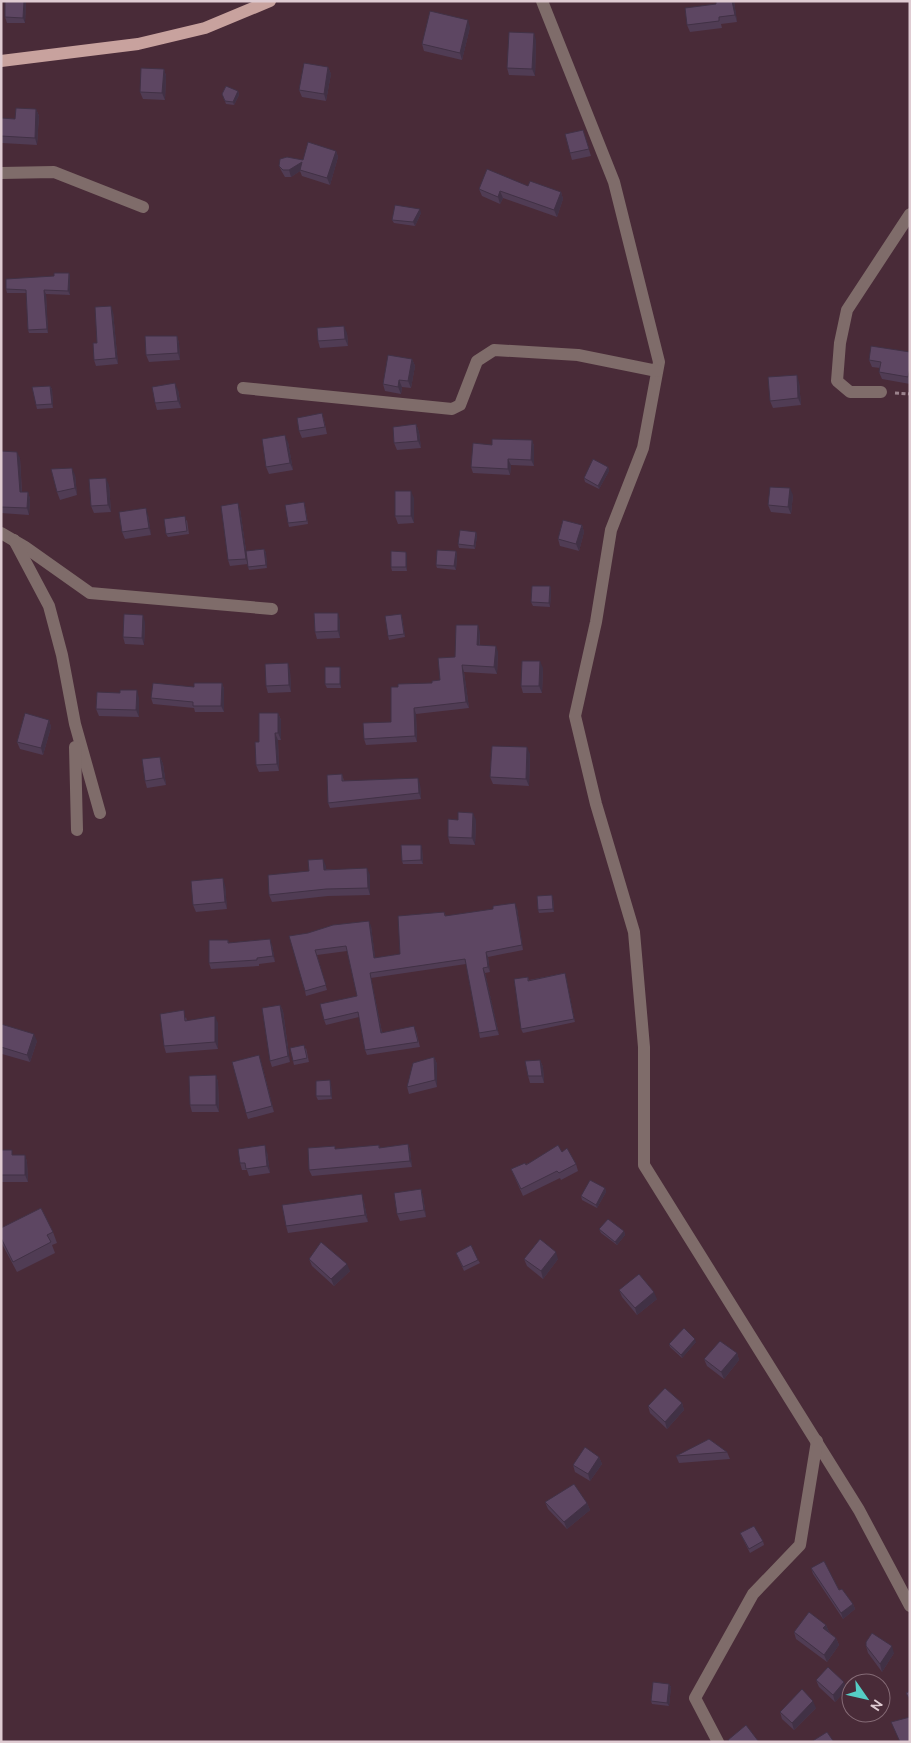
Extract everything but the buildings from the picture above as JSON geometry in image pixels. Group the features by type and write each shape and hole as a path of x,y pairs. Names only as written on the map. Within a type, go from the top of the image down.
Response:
{"main road":[{"path":"1,61 138,44 205,28 270,1"}],"street":[{"path":"542,1 614,182 659,362 643,448 611,530 596,622 575,716 596,804 634,932 644,1047 644,1164 859,1510 910,1606"},
{"path":"1,173 54,172 143,207"},
{"path":"881,392 850,392 837,381 840,342 848,310 910,214"},
{"path":"243,388 452,409 460,405 477,361 494,350 578,355 657,371"},
{"path":"1,533 70,577 90,593 272,609"},
{"path":"14,540 49,606 62,655 75,724 100,814"},
{"path":"75,724 77,830"},
{"path":"718,1742 694,1698 753,1594 800,1546 817,1442"}]}
